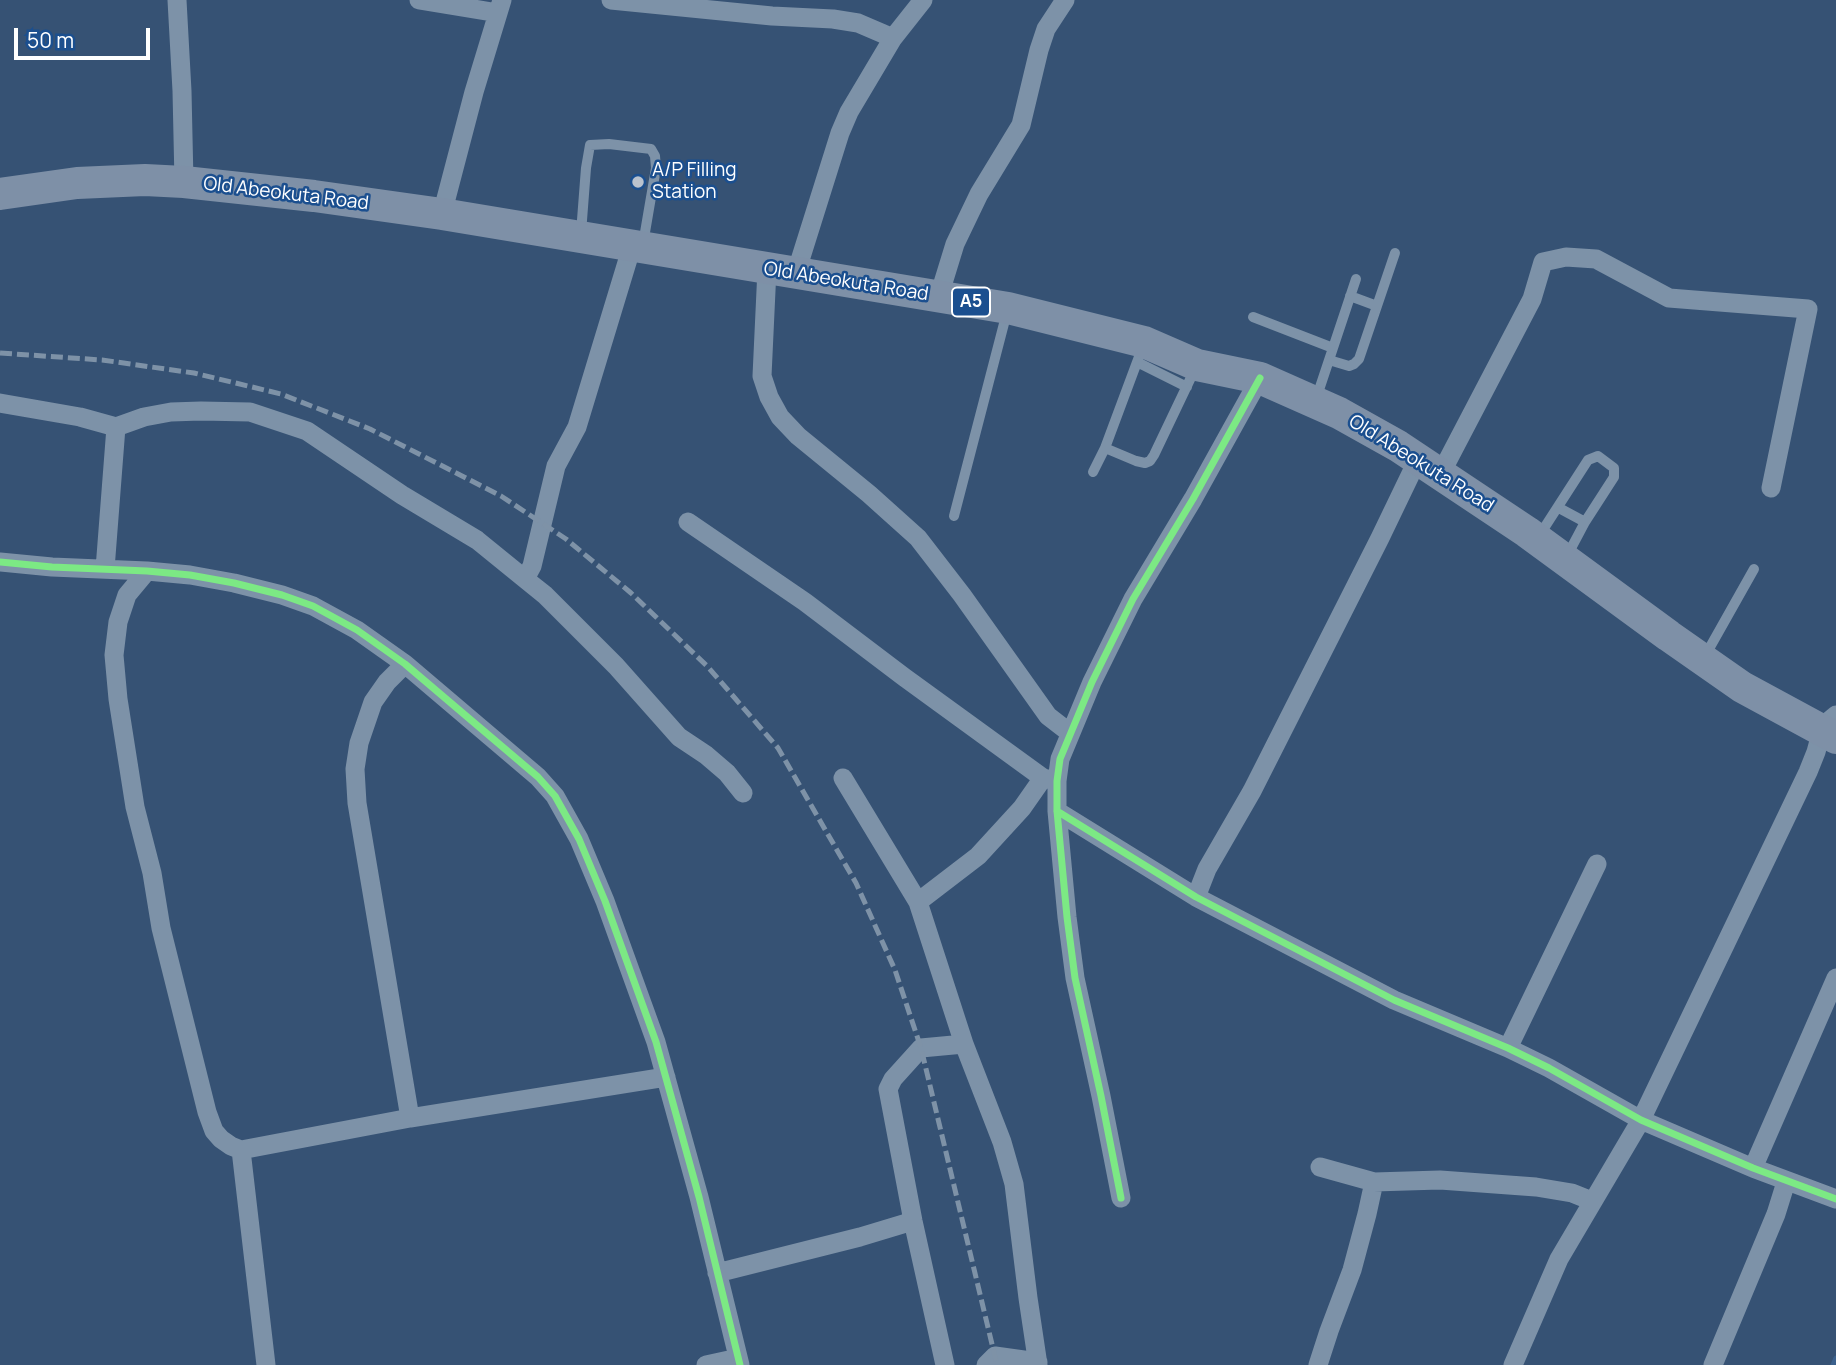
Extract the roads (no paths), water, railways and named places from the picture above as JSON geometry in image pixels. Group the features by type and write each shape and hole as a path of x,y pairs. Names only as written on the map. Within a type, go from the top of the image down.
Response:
{"highway":[{"name":"Old Abeokuta Road","path":"0,194 77,183 145,180 184,182 442,214 1008,309 1140,352 1192,376 1260,378 1339,413 1429,467 1537,539 1742,687 1831,728"}],"street":[{"path":"177,0 184,182"},
{"path":"419,0 500,7 474,92 442,214"},
{"path":"611,0 772,16 833,19 858,23 893,38"},
{"path":"923,0 893,38 844,122 782,271 762,376 780,417 798,436 918,538 1048,716 1070,733"},
{"path":"939,296 955,244 979,194 1021,125 1046,29 1065,0"},
{"path":"525,579 531,566 556,466 577,427 637,247"},
{"path":"1196,897 1207,869 1252,791 1380,538 1429,467 1532,299 1543,262 1566,257 1596,259 1669,298 1808,309 1771,488"},
{"path":"918,902 978,856 1050,779 1092,682 1133,599 1193,499 1260,378"},
{"path":"0,403 80,417 116,427 144,417 171,412 250,412 307,431 402,495 477,540 525,579 616,666 679,737 727,773 743,793"},
{"path":"105,569 116,427"},
{"path":"688,522 805,602 904,677 1050,779 1057,811 1074,978 1121,1198"},
{"path":"0,562 190,575 282,595 313,607 357,631 405,664 538,777 560,804 579,839 605,901 666,1077 739,1362 706,1365"},
{"path":"147,571 127,595 118,621 114,655 118,699 135,807 152,873 160,928 207,1112 214,1132 221,1139 242,1150 410,1118 666,1077"},
{"path":"405,664 387,682 373,702 359,743 355,769 357,803 410,1118"},
{"path":"1513,1365 1559,1259 1640,1120 1816,752 1831,728"},
{"path":"843,778 918,902 964,1044 1002,1142 1014,1184 1038,1364 995,1356 986,1365"},
{"path":"1057,811 1196,897 1394,1000 1508,1048 1640,1120 1786,1182 1836,1199"},
{"path":"1508,1048 1597,864"},
{"path":"1753,1168 1836,978"},
{"path":"946,1365 913,1221 888,1089 893,1079 921,1048 964,1044"},
{"path":"242,1150 266,1365"},
{"path":"1320,1167 1374,1182 1440,1180 1536,1187 1572,1193 1592,1201"},
{"path":"1318,1365 1352,1270 1374,1182"},
{"path":"1713,1365 1776,1214 1786,1182"},
{"path":"717,1273 913,1221"}],"lane":[{"path":"581,238 590,145 609,144 651,149 656,168 637,247"},
{"path":"1329,360 1349,366 1359,359 1395,253"},
{"path":"1315,402 1356,279"},
{"path":"1350,296 1377,306"},
{"path":"954,516 1008,309"},
{"path":"1253,317 1333,348"},
{"path":"1093,472 1105,448 1140,352"},
{"path":"1105,448 1136,461 1150,461 1192,376"},
{"path":"1537,539 1585,463 1598,456 1615,468 1565,560"},
{"path":"1559,508 1585,523"},
{"path":"1703,659 1754,569"}],"waterway":[{"path":"1833,1365 1836,1358"}],"railway":[{"path":"0,353 102,360 194,373 281,394 370,429 501,496 566,539 631,593 708,667 778,748 856,883 895,970 921,1048 997,1365"}],"place":[{"name":"A/P Filling Station","path":"638,182"}]}
